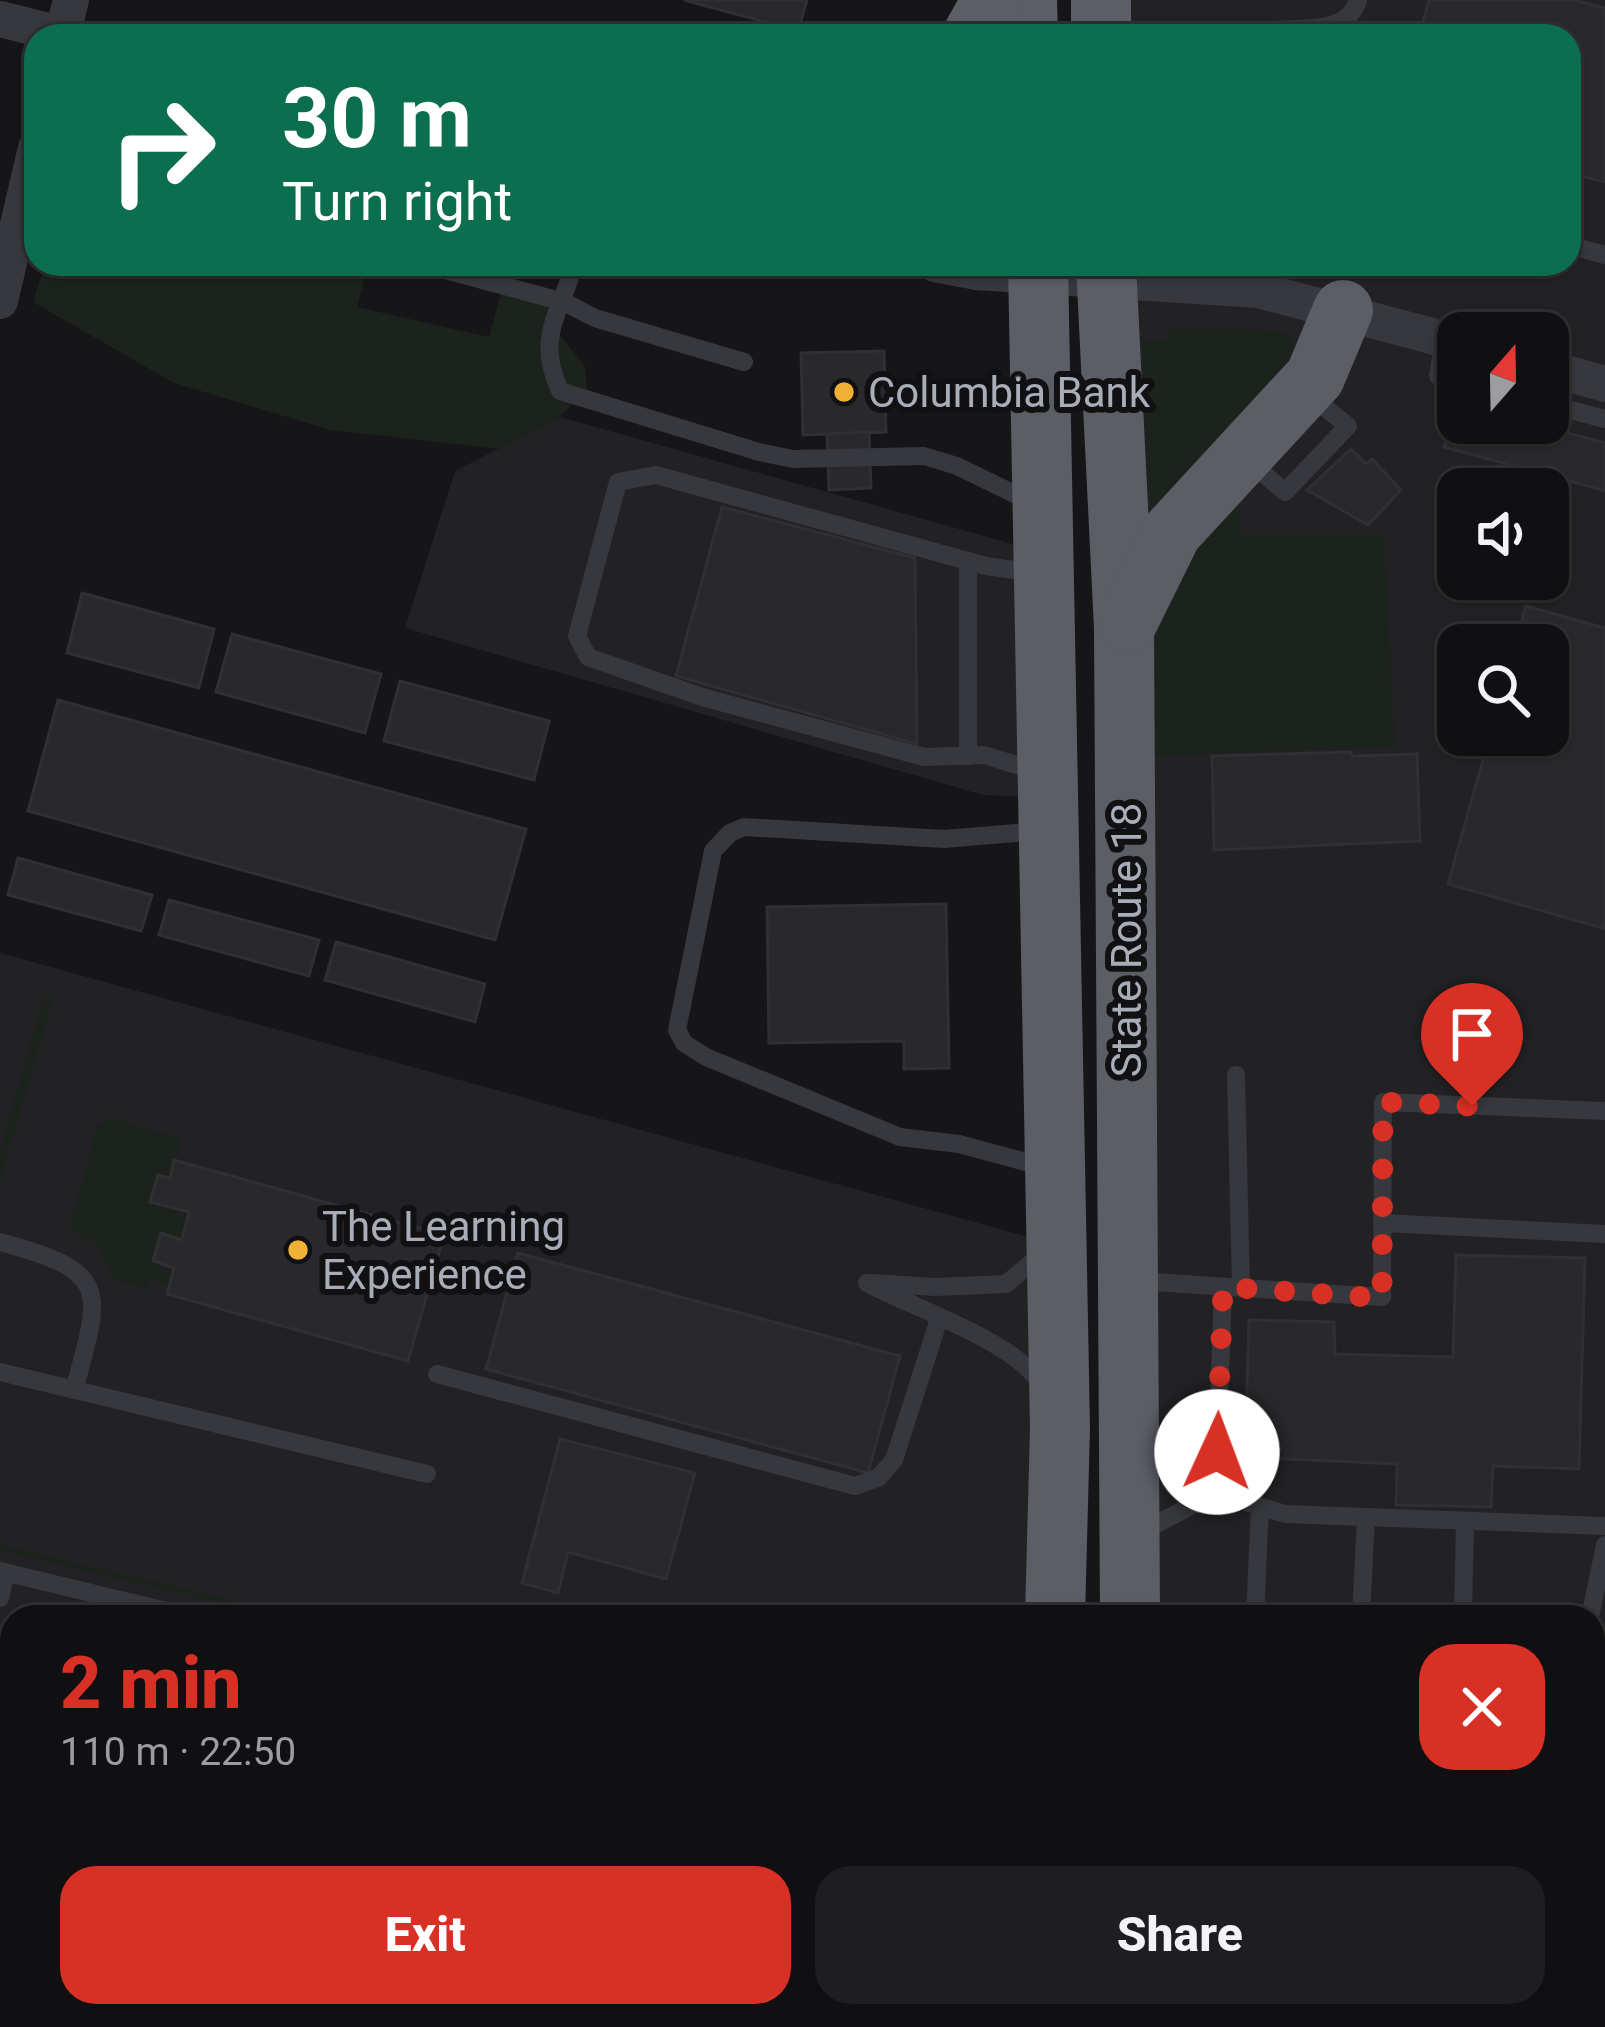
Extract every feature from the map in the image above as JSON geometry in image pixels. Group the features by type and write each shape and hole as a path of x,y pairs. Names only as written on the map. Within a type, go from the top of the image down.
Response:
{"highway":[{"name":"State Route 18","path":"1039,276 1060,1428 1056,1605"},
{"name":"State Route 18","path":"1107,276 1124,628 1130,1605"},
{"path":"1124,628 1172,532 1304,391 1324,360 1343,310"}],"street":[{"path":"0,301 24,199"},
{"path":"1147,276 1258,290 1437,336"},
{"path":"1569,374 1605,384"}],"lane":[{"path":"1339,24 1355,11 1358,0"},
{"path":"468,276 564,302 595,318 744,362"},
{"path":"571,276 564,302 550,322 548,364 560,391 794,459 924,456 957,466 1045,508"},
{"path":"1569,410 1605,419"},
{"path":"1046,575 968,561 656,475 618,482 577,636 588,657 702,697 924,757 984,755 1049,802"},
{"path":"968,561 968,756"},
{"path":"1049,802 944,839 744,827 730,833 713,851 677,1030 684,1043 706,1057 900,1137 959,1144 1056,1170"},
{"path":"1216,1493 1232,1287 1236,1075"},
{"path":"1129,1280 1382,1298 1383,1102 1605,1111"},
{"path":"1382,1223 1605,1234"},
{"path":"0,1242 60,1259 82,1275 92,1292 91,1329 74,1390"},
{"path":"1054,1244 1006,1284 867,1283 1005,1349 1034,1370 1060,1428"},
{"path":"436,1374 854,1486 878,1478 894,1460 939,1318"},
{"path":"0,1372 427,1474"},
{"path":"1131,1537 1216,1493 1285,1514 1605,1526"},
{"path":"1256,1605 1260,1507"},
{"path":"1362,1605 1366,1518"},
{"path":"1462,1605 1465,1521"},
{"path":"1592,1605 1605,1545"},
{"path":"0,1598 3,1572 141,1605"}],"shaded area":[{"path":"1101,0 1605,0 1605,1605 1130,1605 1106,276 1581,276 1581,24 1101,24"},
{"path":"41,276 365,276 357,307 489,337 503,286 564,302 550,323 585,366 587,391 554,422 500,449 331,430 174,383 33,302"},
{"path":"1169,328 1285,331 1293,344 1292,360 1197,468 1154,507 1147,489 1143,342 1168,340"},
{"path":"560,417 1045,553 1050,798 983,795 405,628 455,471"},
{"path":"1240,499 1240,535 1384,535 1395,746 1153,756 1152,641 1174,563"},
{"path":"0,953 1054,1244 1055,1605 0,1605"},
{"path":"43,998 53,1000 0,1181 0,1150"},
{"path":"109,1118 181,1138 170,1178 158,1175 150,1201 189,1212 182,1240 162,1234 153,1261 174,1268 169,1285 150,1280 147,1289 113,1279 95,1242 70,1227 97,1125"},
{"path":"0,1545 252,1605 231,1605 0,1551"}],"building":[{"path":"684,0 807,0 800,24 772,24"},
{"path":"1429,0 1574,0 1605,8 1605,182 1581,176 1581,24 1422,24"},
{"name":"Columbia Bank","path":"884,351 886,432 803,435 801,353"},
{"path":"869,432 871,488 829,490 827,434"},
{"path":"1569,433 1605,443 1605,491 1569,481 1569,468 1521,468 1444,447 1569,444"},
{"path":"1351,449 1366,464 1372,459 1401,490 1368,525 1307,490"},
{"path":"722,507 915,558 917,744 676,676"},
{"path":"82,593 214,629 199,688 67,653"},
{"path":"1526,606 1605,628 1605,929 1448,884 1484,756 1569,756 1569,624 1521,624"},
{"path":"232,634 381,674 365,733 216,692"},
{"path":"400,681 549,721 534,780 384,741"},
{"path":"58,700 526,829 495,940 28,811"},
{"path":"1351,752 1352,756 1417,754 1420,841 1214,850 1212,756"},
{"path":"18,858 152,895 141,931 8,895"},
{"path":"169,900 319,940 309,976 159,935"},
{"path":"946,904 949,1068 904,1069 904,1041 769,1043 767,907"},
{"path":"336,942 485,984 475,1022 325,980"},
{"name":"The Learning Experience","path":"174,1160 444,1235 408,1361 167,1294 174,1268 153,1261 161,1233 182,1240 189,1212 150,1202 158,1175 170,1178"},
{"path":"518,1253 900,1356 868,1473 486,1369"},
{"path":"1456,1255 1585,1258 1579,1469 1493,1466 1491,1507 1396,1505 1397,1464 1245,1457 1249,1320 1334,1322 1335,1354 1453,1357"},
{"path":"560,1439 695,1473 666,1579 568,1552 558,1593 522,1583"}],"place":[{"name":"Columbia Bank","path":"844,392"},
{"name":"The Learning Experience","path":"298,1250"}],"route":[{"path":"1217,1452 1223,1287 1382,1298 1383,1102 1472,1106"}]}
